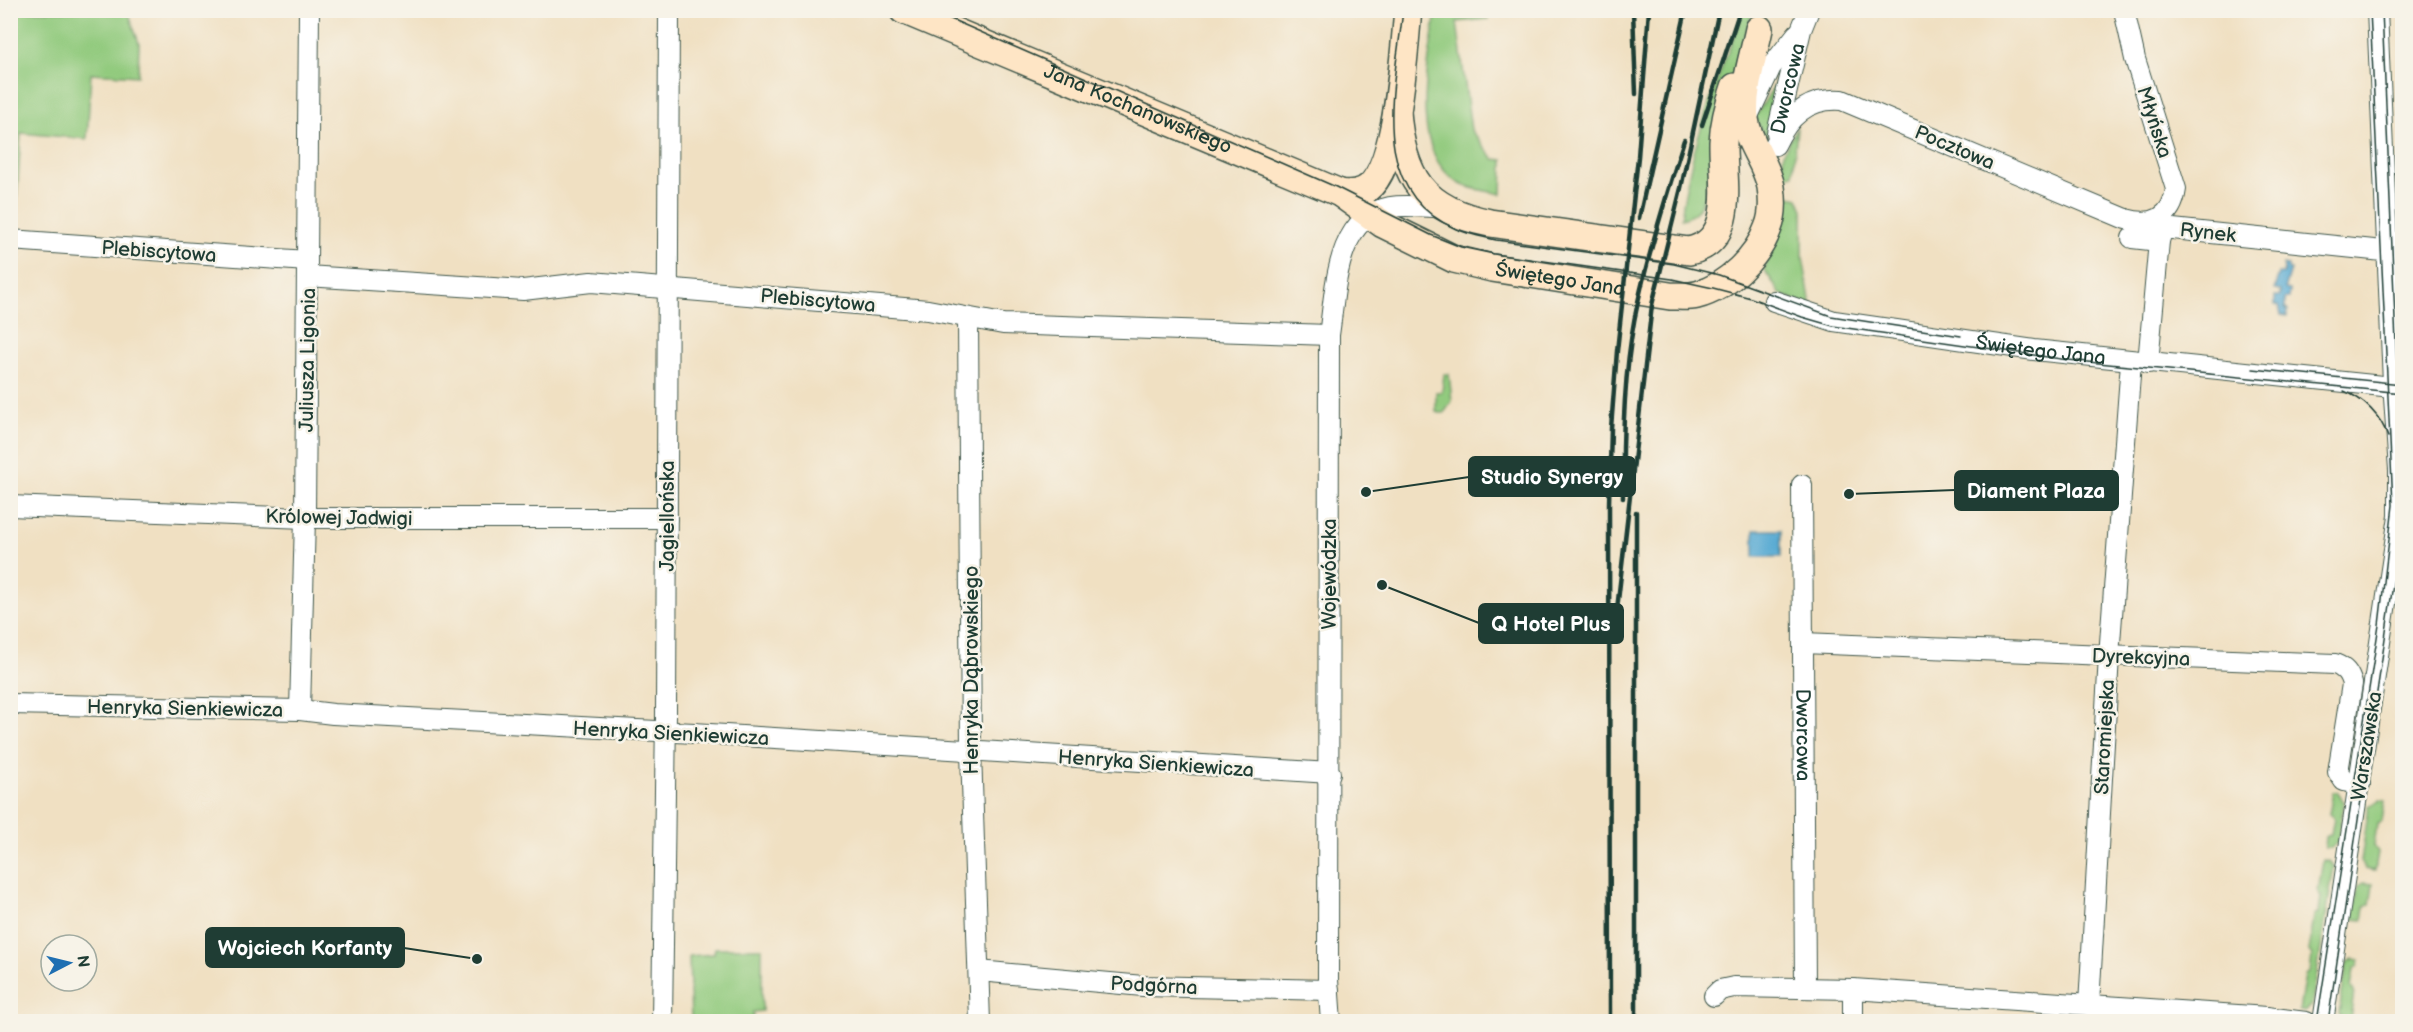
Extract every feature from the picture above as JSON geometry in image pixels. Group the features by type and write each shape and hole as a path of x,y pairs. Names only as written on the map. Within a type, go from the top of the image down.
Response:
{"street":[{"name":"Juliusza Ligonia","path":"300,710 305,518 309,10"},
{"name":"Jagiellońska","path":"662,1022 666,733 669,10"},
{"name":"Jana Kochanowskiego","path":"903,10 1340,193 1370,215"},
{"path":"1340,193 1364,191 1377,177 1391,144 1397,112 1408,10"},
{"path":"1801,30 1809,10"},
{"name":"Młyńska","path":"2124,10 2135,59 2176,189 2173,205 2168,212 2145,232"},
{"path":"2139,363 2398,388 2395,252 2386,179 2378,10"},
{"name":"Dworcowa","path":"1762,20 1745,100 1745,121 1754,148 1769,180"},
{"name":"Dworcowa","path":"1446,207 1490,224 1689,251 1700,248 1711,241 1718,232 1723,218 1725,179 1723,141 1741,67 1762,20"},
{"name":"Dworcowa","path":"1725,179 1745,121 1771,67 1801,30"},
{"name":"Dworcowa","path":"1750,259 1768,228 1772,207 1769,180 1801,30"},
{"name":"Pocztowa","path":"1775,145 1783,127 1800,110 1820,101 1842,100 2126,219 2145,232"},
{"path":"1397,112 1399,143 1411,176 1424,192 1446,207"},
{"path":"1370,215 1391,207 1446,207"},
{"name":"Świętego Jana","path":"1370,215 1383,224 1454,259 1492,268 1670,296 1699,295 1728,278 1750,259"},
{"name":"Wojewódzka","path":"1331,1022 1329,990 1329,335 1344,250 1358,223 1370,215"},
{"name":"Rynek","path":"2139,363 2145,232 2163,228 2395,252"},
{"name":"Plebiscytowa","path":"10,240 523,290 591,282 927,309 1003,324 1329,335"},
{"name":"Świętego Jana","path":"1774,301 1834,321 2139,363"},
{"name":"Henryka Dąbrowskiego","path":"968,318 971,752 980,1022"},
{"name":"Staromiejska","path":"2089,1005 2109,656 2139,363"},
{"name":"Warszawska","path":"2323,1022 2397,536 2398,388"},
{"name":"Dworcowa","path":"1802,485 1805,987"},
{"name":"Królowej Jadwigi","path":"10,506 305,518 667,518"},
{"name":"Dyrekcyjna","path":"1803,643 2335,664 2344,668 2352,684 2338,772 2344,781 2360,784"},
{"name":"Henryka Sienkiewicza","path":"10,704 300,710 333,714 1330,773"},
{"name":"Podgórna","path":"978,971 1143,986 1329,990"},
{"path":"1714,996 1720,990 1734,987 1853,989 2306,1022"},
{"path":"1853,989 1853,1022"}],"green space":[{"path":"10,11 128,11 139,43 138,76 91,73 87,139 21,133 15,227 10,227"},
{"path":"1436,11 1487,11 1488,19 1457,22 1471,130 1494,159 1503,160 1502,194 1473,189 1457,182 1441,167 1431,148 1426,126 1425,102"},
{"path":"1744,11 1753,11 1725,103 1715,149 1710,197 1703,198 1695,212 1681,219 1698,139"},
{"path":"1782,73 1766,140 1755,117"},
{"path":"1797,127 1793,174 1781,178 1784,152"},
{"path":"1781,194 1798,198 1803,210 1803,257 1811,306 1780,294 1764,269 1777,241"},
{"path":"1444,374 1449,374 1452,401 1444,413 1439,413 1436,411 1436,392 1442,392"},
{"path":"2333,792 2337,792 2344,802 2338,841 2331,848 2325,848 2326,837 2331,834 2334,818 2329,814"},
{"path":"2380,800 2385,801 2382,821 2377,824 2374,846 2378,852 2375,871 2365,869 2361,861 2369,807"},
{"path":"2323,860 2329,861 2334,866 2312,1004 2305,1011 2299,1011 2305,975 2310,972 2312,956 2309,952 2314,916 2319,913 2321,896 2318,892"},
{"path":"2363,883 2373,884 2370,904 2365,907 2363,920 2353,919 2358,887"},
{"path":"715,948 762,948 762,1011 753,1012 753,1021 691,1021 689,956 714,954"},
{"path":"2353,959 2360,960 2354,969 2351,987 2354,992 2350,1020 2343,1019 2339,1013 2347,962"}],"water":[{"path":"2282,265 2288,266 2288,270 2291,270 2285,289 2290,290 2289,299 2285,299 2287,316 2281,315 2279,306 2275,305 2275,296 2280,296 2280,291 2274,290 2279,274 2284,274"},
{"path":"1754,530 1781,530 1781,557 1754,557"}],"tram line":[{"path":"930,10 1336,187 1431,235 1461,247 1494,254 1672,279 1751,298 1833,326 2068,360 2402,393"},
{"path":"1403,10 1392,102 1392,133 1397,163 1408,189 1427,212 1456,229 1496,240 1674,264 1719,275 1831,316 1961,336"},
{"path":"2317,1022 2379,625 2393,505 2370,10"},
{"path":"2382,10 2398,391"},
{"path":"2253,369 2402,384"},
{"path":"2344,391 2371,409 2381,422 2388,437"},
{"path":"2399,412 2402,482"},
{"path":"2328,1022 2402,524"}],"railway":[{"path":"1633,10 1636,94"},
{"path":"1610,1022 1609,504 1611,428 1638,157 1649,10"},
{"path":"1639,218 1686,10"},
{"path":"1616,618 1652,305 1681,188 1719,10"},
{"path":"1702,125 1740,10"},
{"path":"1623,498 1625,400 1633,325 1653,241 1684,140"},
{"path":"1636,512 1636,1022"}],"place":[{"name":"Studio Synergy","path":"1366,492"},
{"name":"Diament Plaza","path":"1849,494"},
{"name":"Q Hotel Plus","path":"1382,585"},
{"name":"Wojciech Korfanty","path":"477,959"}]}
